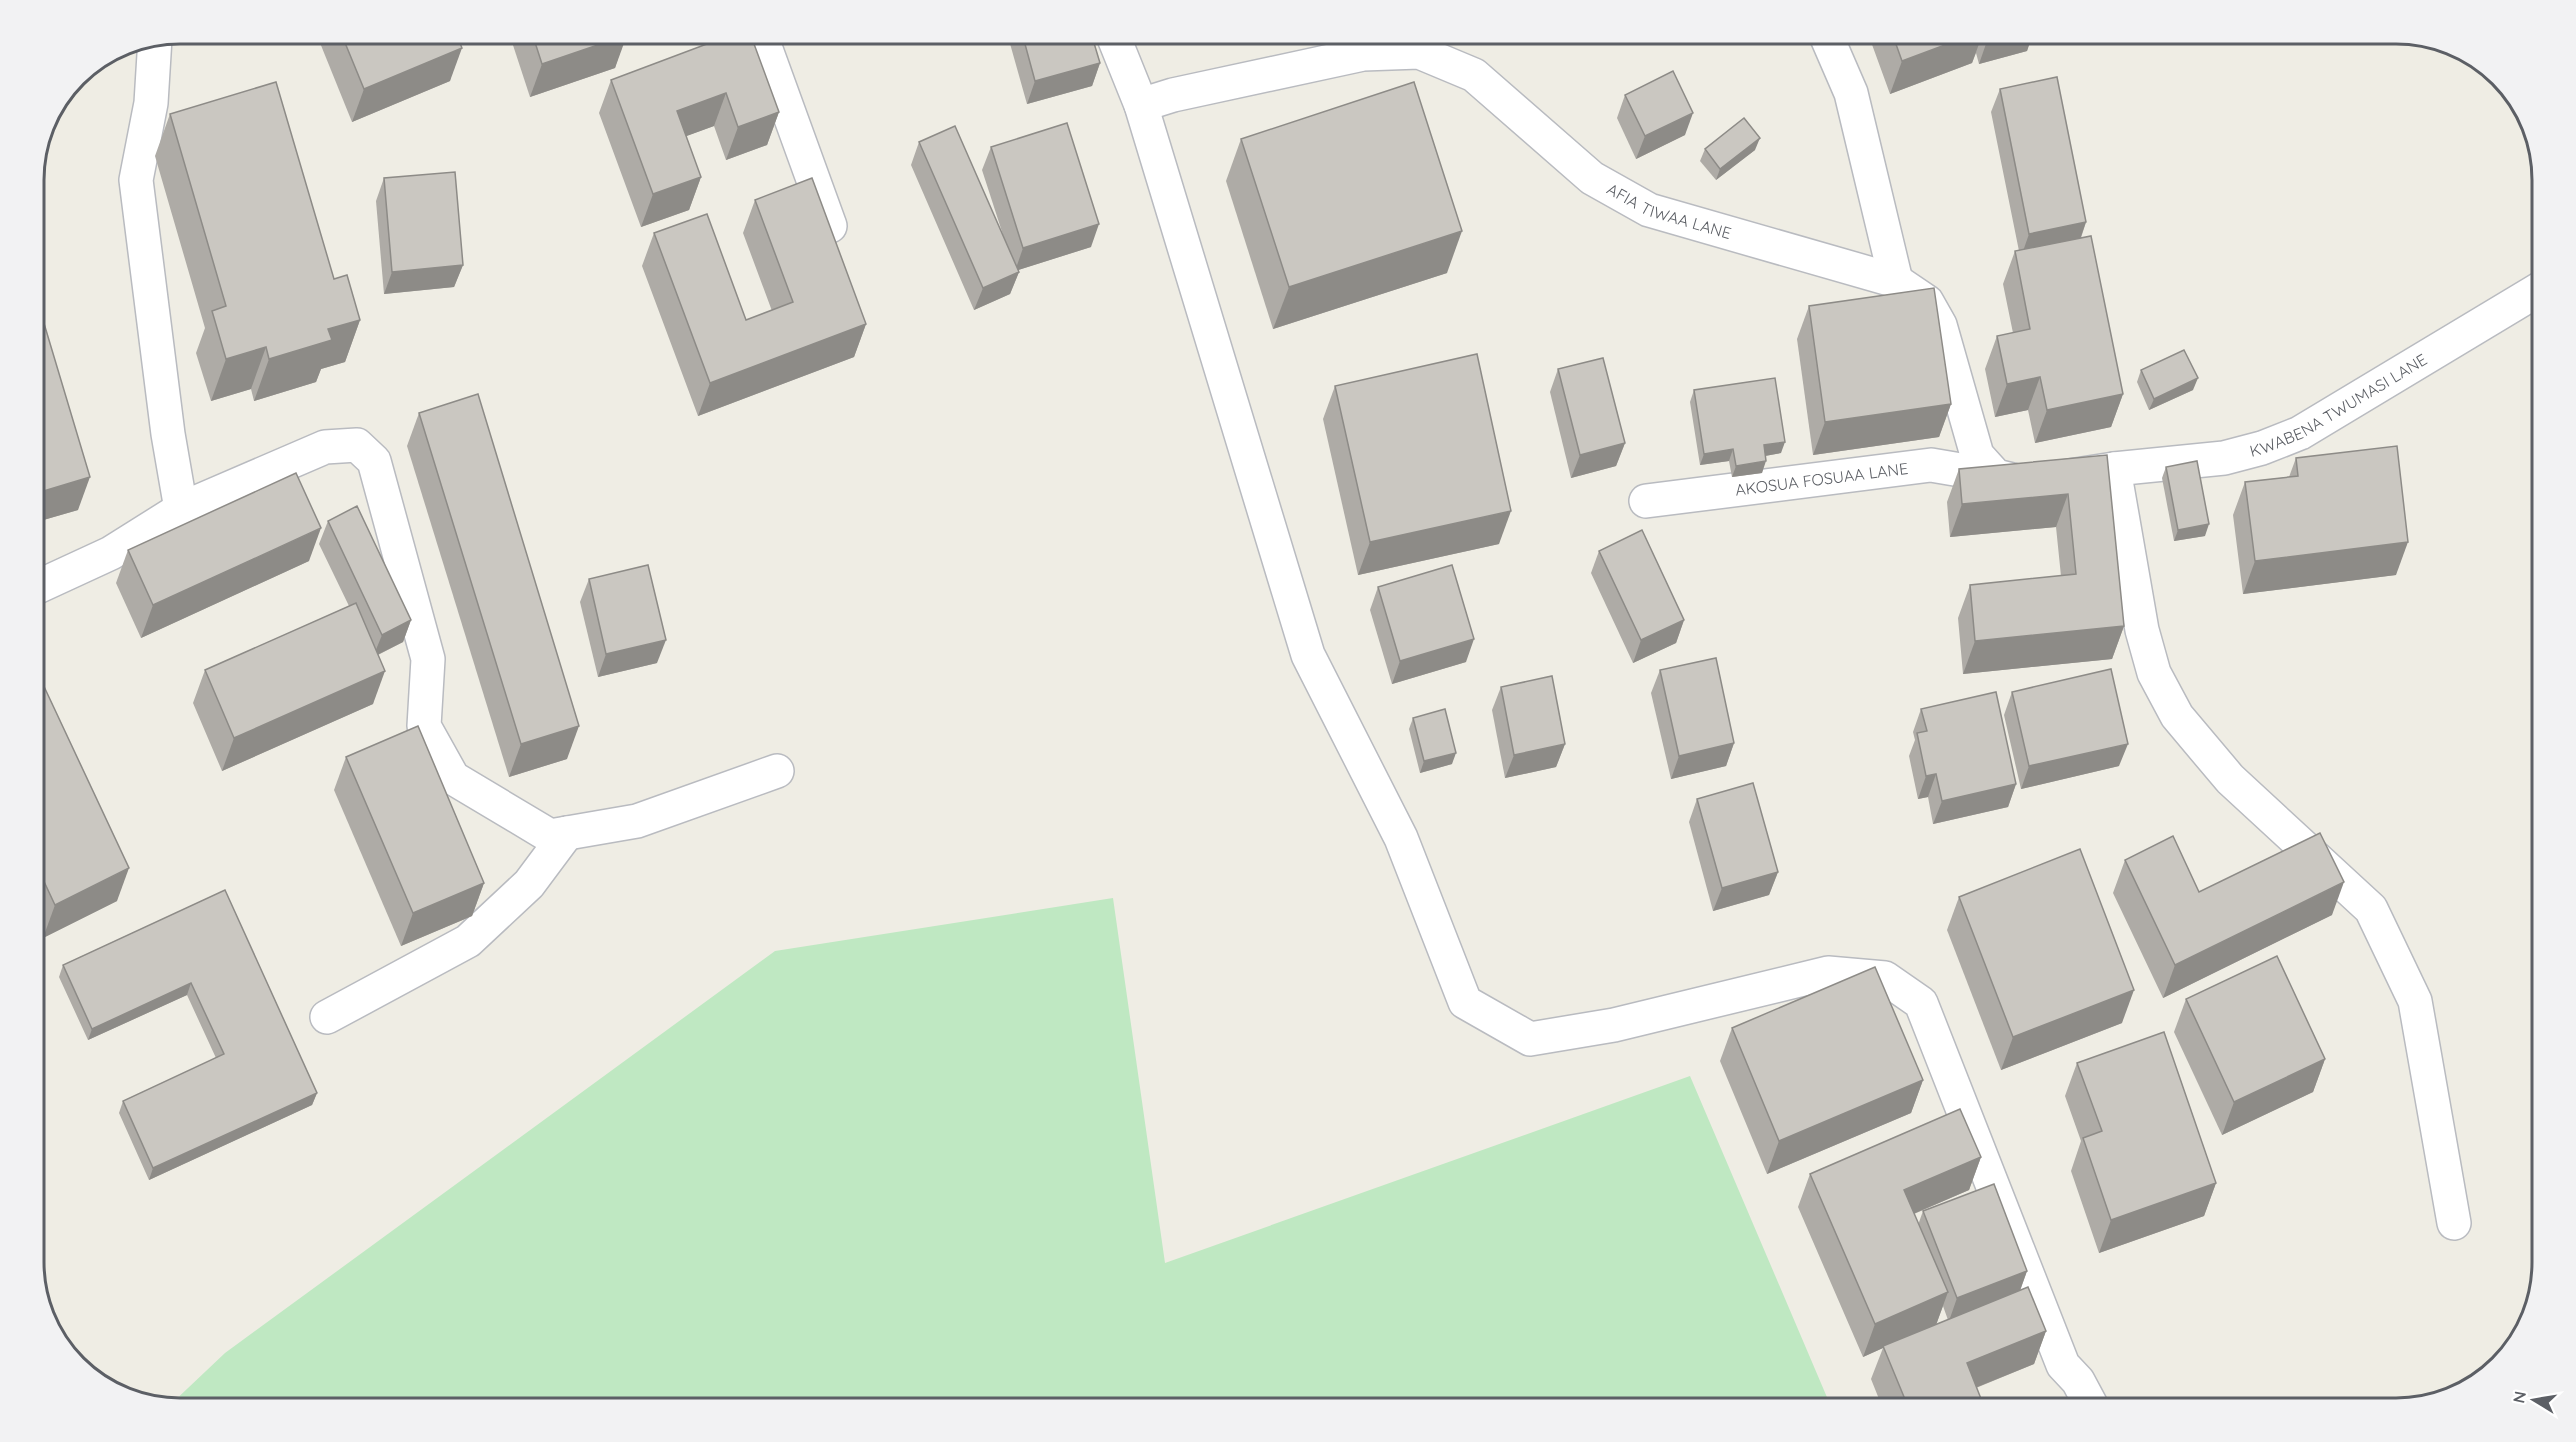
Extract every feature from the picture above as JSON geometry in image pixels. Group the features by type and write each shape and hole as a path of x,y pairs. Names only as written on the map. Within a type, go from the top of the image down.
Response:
{"street":[{"path":"764,44 840,255"},
{"path":"1116,44 1141,105 1308,655 1401,838 1466,1002 1530,1039 1614,1025 1828,973 1885,978 1921,1003 2063,1365 2078,1381 2087,1398"},
{"path":"1830,44 1851,93 1896,281"},
{"path":"155,46 151,103 136,180 168,434 181,509"},
{"name":"AFIA TIWAA LANE","path":"1141,105 1173,95 1363,54 1419,51 1474,75 1592,178 1649,210 1896,281 1927,302 1940,325 1977,455 1996,476"},
{"name":"KWABENA TWUMASI LANE","path":"2114,469 2224,458 2262,448 2300,433 2532,294"},
{"path":"44,584 111,554 181,509 325,447 357,445 374,461 428,659 424,726 453,778 550,836 637,821 777,771"},
{"name":"AKOSUA FOSUAA LANE","path":"1646,501 1931,465 1996,476"},
{"path":"1996,476 2025,483 2114,469 2142,630 2154,673 2176,716 2230,779 2371,909 2415,1001 2454,1223"},
{"path":"327,1017 468,941 529,884 567,833"}],"green space":[{"path":"1113,898 1165,1263 1690,1076 1827,1398 178,1398 225,1353 775,951"}],"building":[{"path":"346,44 460,44 462,48 364,89"},
{"path":"536,44 601,44 542,64"},
{"path":"707,44 754,44 779,112 738,127 726,93 677,111 701,177 653,194 611,80"},
{"path":"1025,44 1094,44 1100,63 1035,81"},
{"path":"1896,44 1948,44 1902,61"},
{"path":"1673,71 1693,113 1645,136 1625,95"},
{"path":"2057,77 2086,222 2029,234 2000,89"},
{"path":"276,82 334,279 347,275 360,320 328,329 332,340 269,359 266,347 226,359 212,311 226,306 170,114"},
{"path":"1414,82 1462,231 1289,287 1241,139"},
{"path":"1744,118 1760,138 1720,169 1705,149"},
{"path":"1067,123 1099,224 1023,248 991,147"},
{"path":"955,126 1019,272 983,288 919,142"},
{"path":"455,172 463,265 392,272 384,178"},
{"path":"812,178 866,324 710,383 654,233 707,214 746,320 793,302 755,200"},
{"path":"2091,236 2123,394 2047,410 2040,377 2007,384 1997,336 2030,329 2015,251"},
{"path":"1934,288 1951,404 1825,422 1809,306"},
{"path":"44,323 90,477 44,491"},
{"path":"2184,350 2198,378 2154,399 2141,370"},
{"path":"1477,354 1511,511 1370,542 1335,386"},
{"path":"1603,358 1625,443 1580,455 1558,369"},
{"path":"1775,378 1785,442 1764,445 1766,461 1736,466 1733,449 1704,454 1694,390"},
{"path":"478,394 579,726 521,744 419,413"},
{"path":"2397,446 2408,542 2255,561 2245,482 2298,476 2296,458"},
{"path":"2107,455 2124,626 1975,641 1970,585 2076,574 2068,494 1962,504 1959,469"},
{"path":"2197,461 2209,524 2178,530 2166,467"},
{"path":"296,473 321,528 153,605 128,550"},
{"path":"357,506 411,620 382,635 328,521"},
{"path":"1642,530 1684,620 1641,640 1599,551"},
{"path":"648,565 666,640 606,654 589,579"},
{"path":"1452,565 1474,639 1400,661 1378,587"},
{"path":"356,603 385,671 234,738 205,670"},
{"path":"1716,658 1734,743 1679,756 1660,670"},
{"path":"2111,669 2128,744 2029,766 2012,692"},
{"path":"1552,676 1565,744 1514,755 1501,687"},
{"path":"44,686 129,868 55,905 44,882"},
{"path":"1996,692 2016,784 1942,801 1936,774 1926,776 1917,733 1927,731 1921,709"},
{"path":"1445,709 1456,753 1424,761 1413,718"},
{"path":"418,726 484,883 413,913 346,757"},
{"path":"1753,783 1778,872 1722,888 1697,799"},
{"path":"2320,833 2344,882 2175,965 2125,860 2173,836 2199,892"},
{"path":"2080,849 2134,990 2013,1037 1959,897"},
{"path":"225,890 317,1093 153,1168 123,1101 224,1054 191,983 92,1029 63,965"},
{"path":"2277,956 2325,1059 2234,1102 2186,999"},
{"path":"1875,967 1923,1080 1779,1141 1732,1028"},
{"path":"2164,1032 2216,1183 2111,1220 2083,1138 2102,1131 2077,1063"},
{"path":"1960,1109 1981,1157 1904,1190 1948,1292 1875,1324 1810,1174"},
{"path":"1994,1184 2027,1271 1957,1298 1923,1211"},
{"path":"2028,1287 2046,1331 1967,1363 1981,1398 1904,1398 1883,1346"}]}
